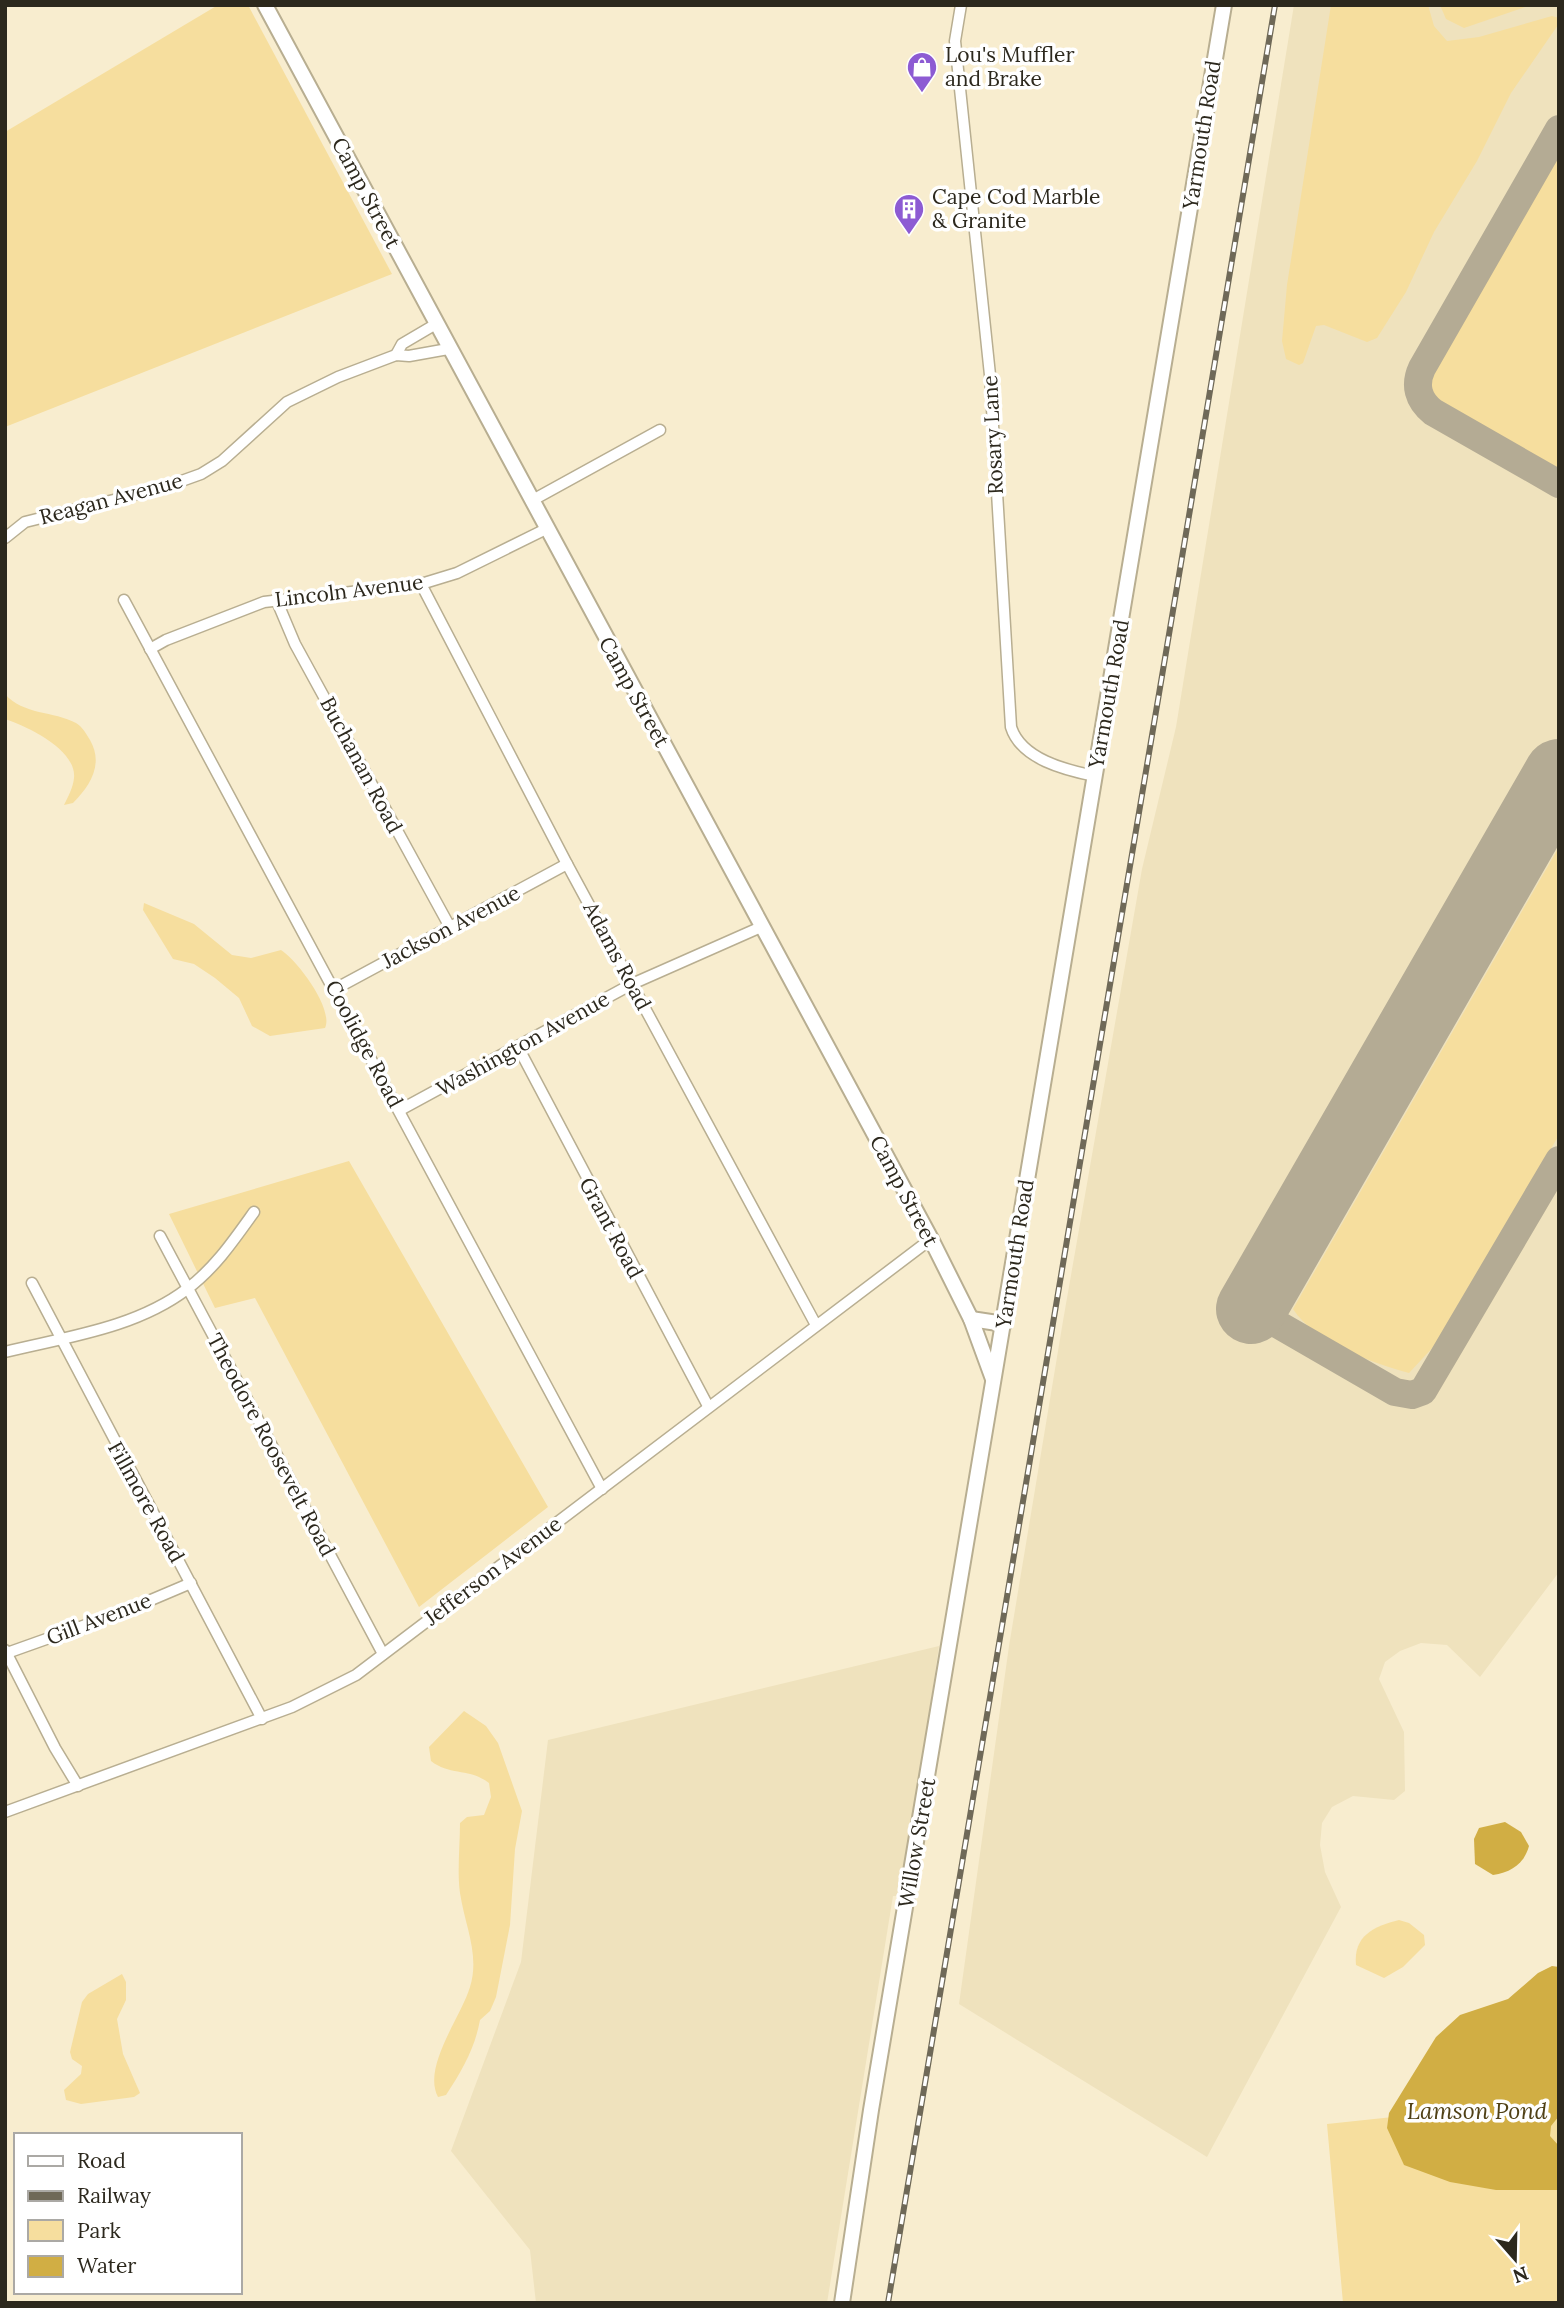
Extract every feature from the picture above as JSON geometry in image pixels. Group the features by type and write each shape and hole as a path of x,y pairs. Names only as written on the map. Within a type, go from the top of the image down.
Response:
{"main road":[{"name":"Camp Street","path":"265,5 448,349 931,1239 971,1319 994,1384"},
{"name":"Yarmouth Road","path":"994,1384 1224,5"},
{"path":"971,1319 1004,1324"},
{"name":"Willow Street","path":"842,2303 868,2130 994,1384"}],"street":[{"name":"Rosary Lane","path":"961,5 955,41 990,374 1011,727 1021,747 1033,755 1096,776"},
{"name":"Reagan Avenue","path":"396,355 402,344 436,324"},
{"name":"Reagan Avenue","path":"5,538 25,522 162,488 201,474 222,461 287,402 309,389 396,355 409,356 448,349"},
{"path":"531,500 660,430"},
{"name":"Lincoln Avenue","path":"150,649 241,610 276,599 421,584 457,573 546,529"},
{"name":"Adams Road","path":"421,584 567,864 816,1325"},
{"name":"Buchanan Road","path":"276,599 295,643 451,929"},
{"name":"Coolidge Road","path":"124,600 601,1489"},
{"name":"Jackson Avenue","path":"335,989 451,929 567,864"},
{"name":"Washington Avenue","path":"400,1110 632,984 761,927"},
{"name":"Grant Road","path":"518,1047 708,1406"},
{"path":"5,1352 128,1320 186,1290 228,1250 254,1212"},
{"name":"Theodore Roosevelt Road","path":"159,1236 383,1654"},
{"name":"Jefferson Avenue","path":"5,1812 315,1698 383,1654 931,1239"},
{"name":"Fillmore Road","path":"32,1283 262,1719"},
{"name":"Gill Avenue","path":"6,1651 125,1611 191,1583"},
{"path":"6,1651 55,1748 78,1786"}],"shaded area":[{"path":"1294,5 1559,5 1559,1572 1480,1677 1447,1645 1421,1643 1400,1651 1385,1662 1379,1679 1404,1732 1405,1791 1394,1800 1353,1796 1332,1807 1322,1823 1320,1845 1325,1872 1341,1907 1207,2157 959,2004 1009,1646 1063,1321 1142,869 1176,727"},
{"path":"939,1646 902,1896 893,1896 827,2303 536,2303 530,2250 451,2151 521,1962 548,1740"}],"green space":[{"path":"218,5 248,5 392,274 5,427 5,132"},
{"path":"1331,5 1428,5 1434,26 1447,41 1479,37 1552,16 1559,18 1558,25 1511,93 1477,161 1434,232 1406,292 1377,338 1367,342 1324,325 1316,326 1303,363 1299,365 1286,359 1282,341 1287,285"},
{"path":"1440,5 1531,5 1464,28 1446,19"},
{"path":"1559,148 1559,473 1438,404 1431,395 1429,385 1435,364"},
{"path":"5,694 21,706 76,723 87,736 94,749 95,766 90,782 73,803 64,805 74,778 68,758 37,733 5,719"},
{"path":"1559,847 1559,1135 1436,1344 1409,1373 1378,1364 1330,1342 1315,1332 1293,1309"},
{"path":"144,903 194,924 232,955 251,958 281,950 304,974 319,998 324,1009 325,1028 270,1036 252,1026 239,998 194,964 173,959 143,910"},
{"path":"349,1161 548,1507 419,1607 255,1298 215,1308 169,1214"},
{"path":"464,1711 486,1726 498,1743 522,1811 515,1849 510,1925 496,1997 490,2011 480,2020 471,2050 457,2077 446,2095 438,2097 434,2085 439,2057 473,1975 473,1952 459,1885 460,1823 467,1817 484,1815 491,1797 489,1783 482,1778 445,1769 431,1761 429,1747"},
{"path":"1399,1920 1409,1923 1424,1935 1425,1945 1403,1967 1384,1978 1356,1965 1358,1947 1367,1934 1381,1925"},
{"path":"122,1974 126,1982 126,2000 117,2019 123,2054 140,2093 134,2097 81,2104 66,2100 64,2090 81,2074 82,2066 72,2059 70,2052 82,2002 88,1994"},
{"path":"1559,2034 1559,2303 1343,2303 1327,2124 1393,2117"}],"water":[{"path":"1505,1822 1521,1832 1529,1846 1524,1858 1516,1866 1493,1875 1475,1864 1474,1839 1479,1828"},
{"name":"Lamson Pond","path":"1552,1966 1559,1967 1559,2116 1551,2126 1550,2136 1559,2146 1559,2190 1496,2190 1450,2182 1404,2165 1387,2128 1389,2113 1436,2037 1460,2015 1508,1999 1538,1973"}],"taxiway":[{"path":"1559,129 1422,368 1418,380 1421,397 1433,412 1559,484"},
{"path":"1251,1309 1395,1392 1412,1395 1423,1391 1559,1160"}],"runway":[{"path":"1251,1309 1559,774"}],"railway":[{"path":"888,2303 1275,5"}],"place":[{"name":"Lou's Muffler and Brake","path":"922,94"},
{"name":"Cape Cod Marble & Granite","path":"909,236"}]}
